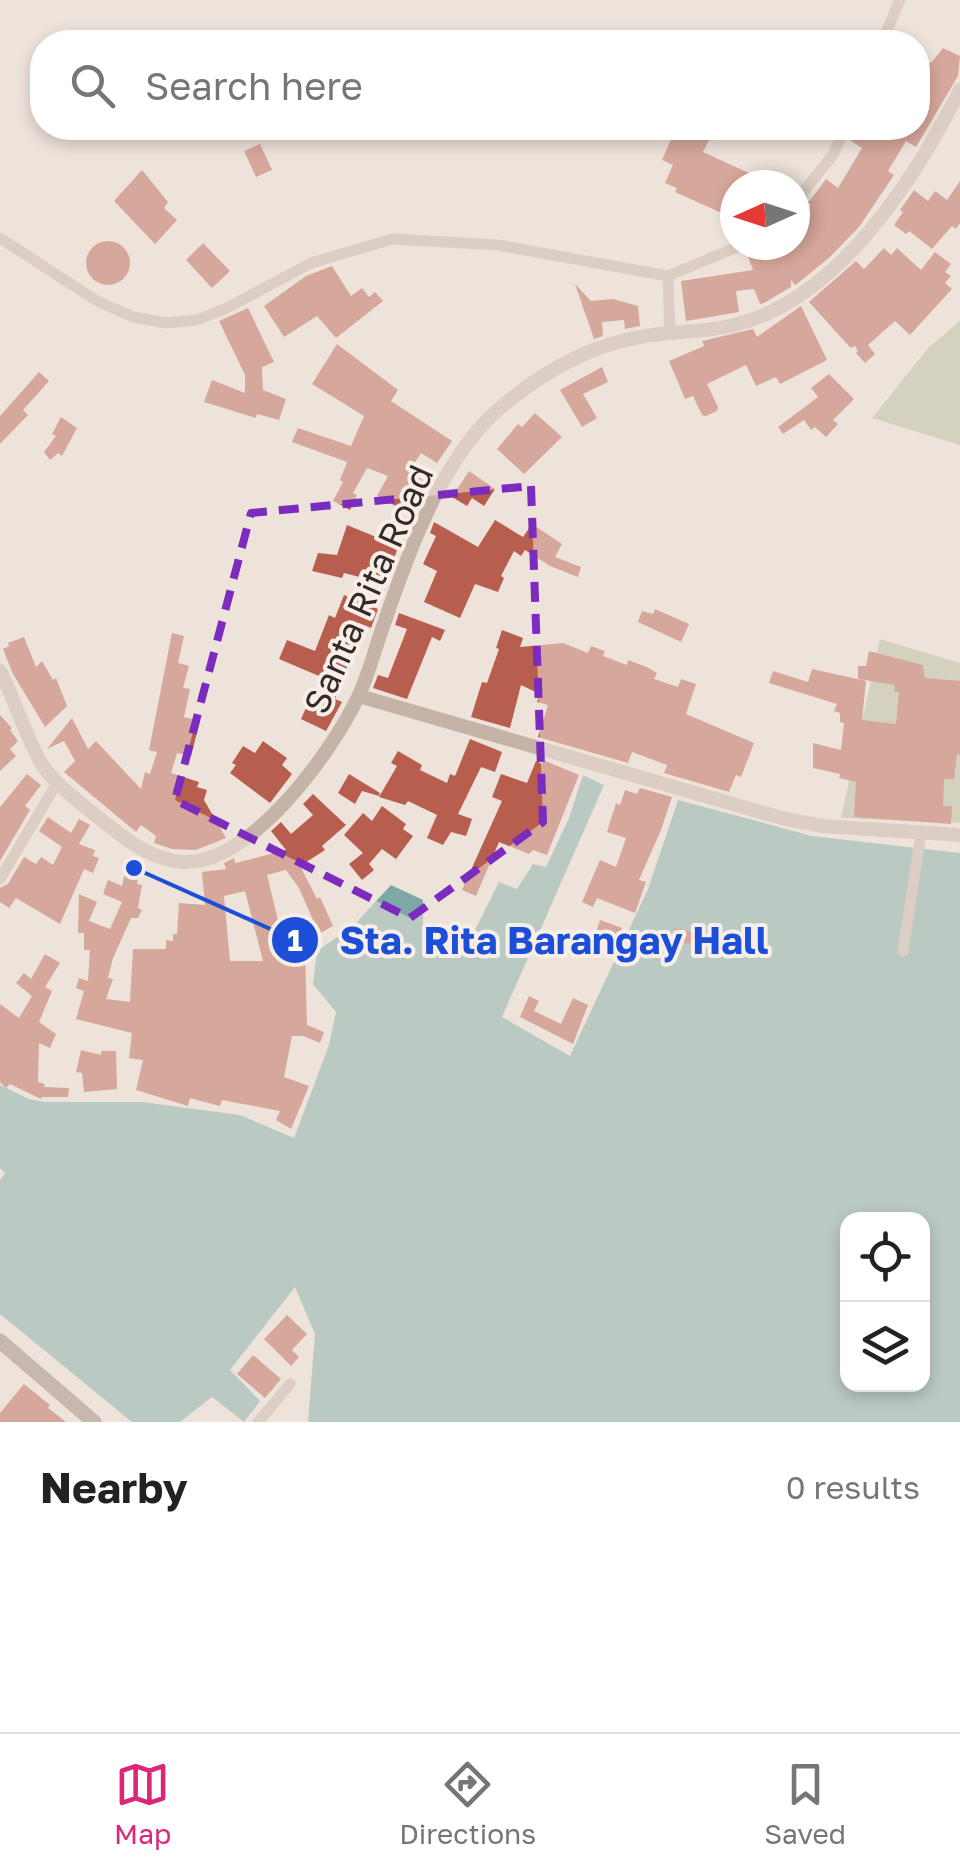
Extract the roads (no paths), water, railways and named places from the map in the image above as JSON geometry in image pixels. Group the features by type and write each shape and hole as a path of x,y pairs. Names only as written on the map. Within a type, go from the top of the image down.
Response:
{"main road":[{"path":"0,1340 94,1422"}],"street":[{"path":"887,30 900,0"},
{"name":"Santa Rita Road","path":"0,671 40,762 57,783 135,847 173,862 201,860 240,844 286,804 327,752 359,696 414,544 436,497 476,430 536,378 607,346 640,336 730,326 769,314 813,287 871,228 934,139 960,90"},
{"path":"810,184 834,155 840,140"},
{"path":"0,238 97,300 133,317 166,323 197,320 312,264 392,239 498,245 668,276 720,254"},
{"path":"668,276 670,334"},
{"path":"359,696 772,816 823,826 960,835"},
{"path":"0,879 57,783"},
{"path":"902,951 921,833"},
{"path":"258,1422 290,1384"}],"water":[{"path":"583,775 604,785 502,1017 570,1056 648,889 678,800 812,836 960,853 960,1422 308,1422 315,1334 295,1287 230,1370 260,1401 244,1422 212,1397 180,1422 132,1422 0,1314 0,1180 5,1173 0,1168 0,1085 45,1102 142,1102 240,1115 294,1138 329,1045 336,1012 313,984 317,951 353,926 391,885 423,900 423,925 467,946 499,882 517,889 533,864 546,867 569,818"}],"place":[{"name":"Sta. Rita Barangay Hall","path":"134,868"}]}
